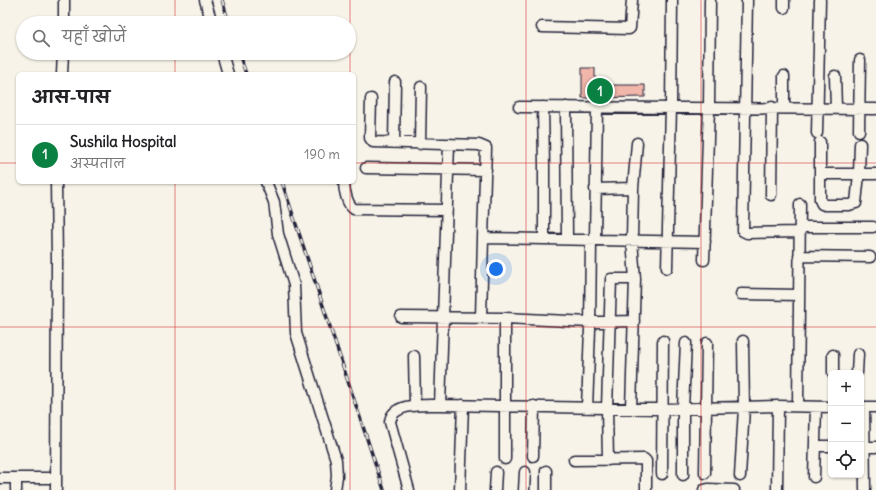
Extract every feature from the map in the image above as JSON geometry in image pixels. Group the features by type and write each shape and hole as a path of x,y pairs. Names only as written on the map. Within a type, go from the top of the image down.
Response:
{"street":[{"path":"64,0 64,16"},
{"path":"205,0 210,16"},
{"path":"542,27 628,29 630,28 632,0"},
{"path":"667,268 672,0"},
{"path":"704,260 709,107 710,0"},
{"path":"747,0 743,231 747,234 873,227"},
{"path":"820,0 818,108 820,202 825,205 849,205 856,203 860,144"},
{"path":"62,72 63,60"},
{"path":"224,60 227,72"},
{"path":"859,131 860,60"},
{"path":"784,76 784,107"},
{"path":"835,76 836,108"},
{"path":"394,143 395,82"},
{"path":"420,144 421,87"},
{"path":"371,99 371,140 376,142 479,145 485,147 487,151 481,318"},
{"path":"519,106 876,108"},
{"path":"543,107 544,239"},
{"path":"566,107 567,240"},
{"path":"587,408 597,107"},
{"path":"771,195 772,107"},
{"path":"631,408 635,279 632,240 633,188 637,143"},
{"path":"440,405 449,144"},
{"path":"366,168 486,170"},
{"path":"820,174 876,174"},
{"path":"56,184 56,490"},
{"path":"267,184 274,202 278,234 293,280 296,306 296,333 336,460 338,476 335,490"},
{"path":"344,184 345,192 350,205 354,209 447,210"},
{"path":"595,189 633,188"},
{"path":"798,406 800,204"},
{"path":"483,238 705,242"},
{"path":"799,256 870,257"},
{"path":"608,460 607,408 611,321 611,278 635,279"},
{"path":"741,294 798,296"},
{"path":"401,317 504,318 590,322 634,321"},
{"path":"504,318 505,459"},
{"path":"662,474 663,341"},
{"path":"740,476 744,408 743,341"},
{"path":"683,475 683,408 686,343"},
{"path":"705,474 707,343"},
{"path":"857,370 858,354"},
{"path":"833,355 833,370"},
{"path":"414,356 415,405"},
{"path":"408,490 390,422 390,417 403,407 415,405 662,409 778,406 828,407"},
{"path":"460,490 463,405"},
{"path":"533,456 534,406"},
{"path":"777,490 778,406"},
{"path":"814,477 816,407"},
{"path":"864,407 876,407"},
{"path":"815,446 828,446"},
{"path":"864,447 876,447"},
{"path":"574,460 644,460 646,461 646,490"},
{"path":"495,490 496,472"},
{"path":"524,472 524,490"},
{"path":"546,472 546,490"},
{"path":"864,476 865,490"},
{"path":"0,478 56,478"},
{"path":"16,478 16,490"},
{"path":"704,490 734,490"}],"building":[{"path":"582,68 595,68 595,85 645,85 645,97 582,98"}],"railway":[{"path":"222,0 227,16"},
{"path":"241,60 245,72"},
{"path":"283,184 384,490"}],"place":[{"name":"Sushila Hospital","path":"600,91"}]}
